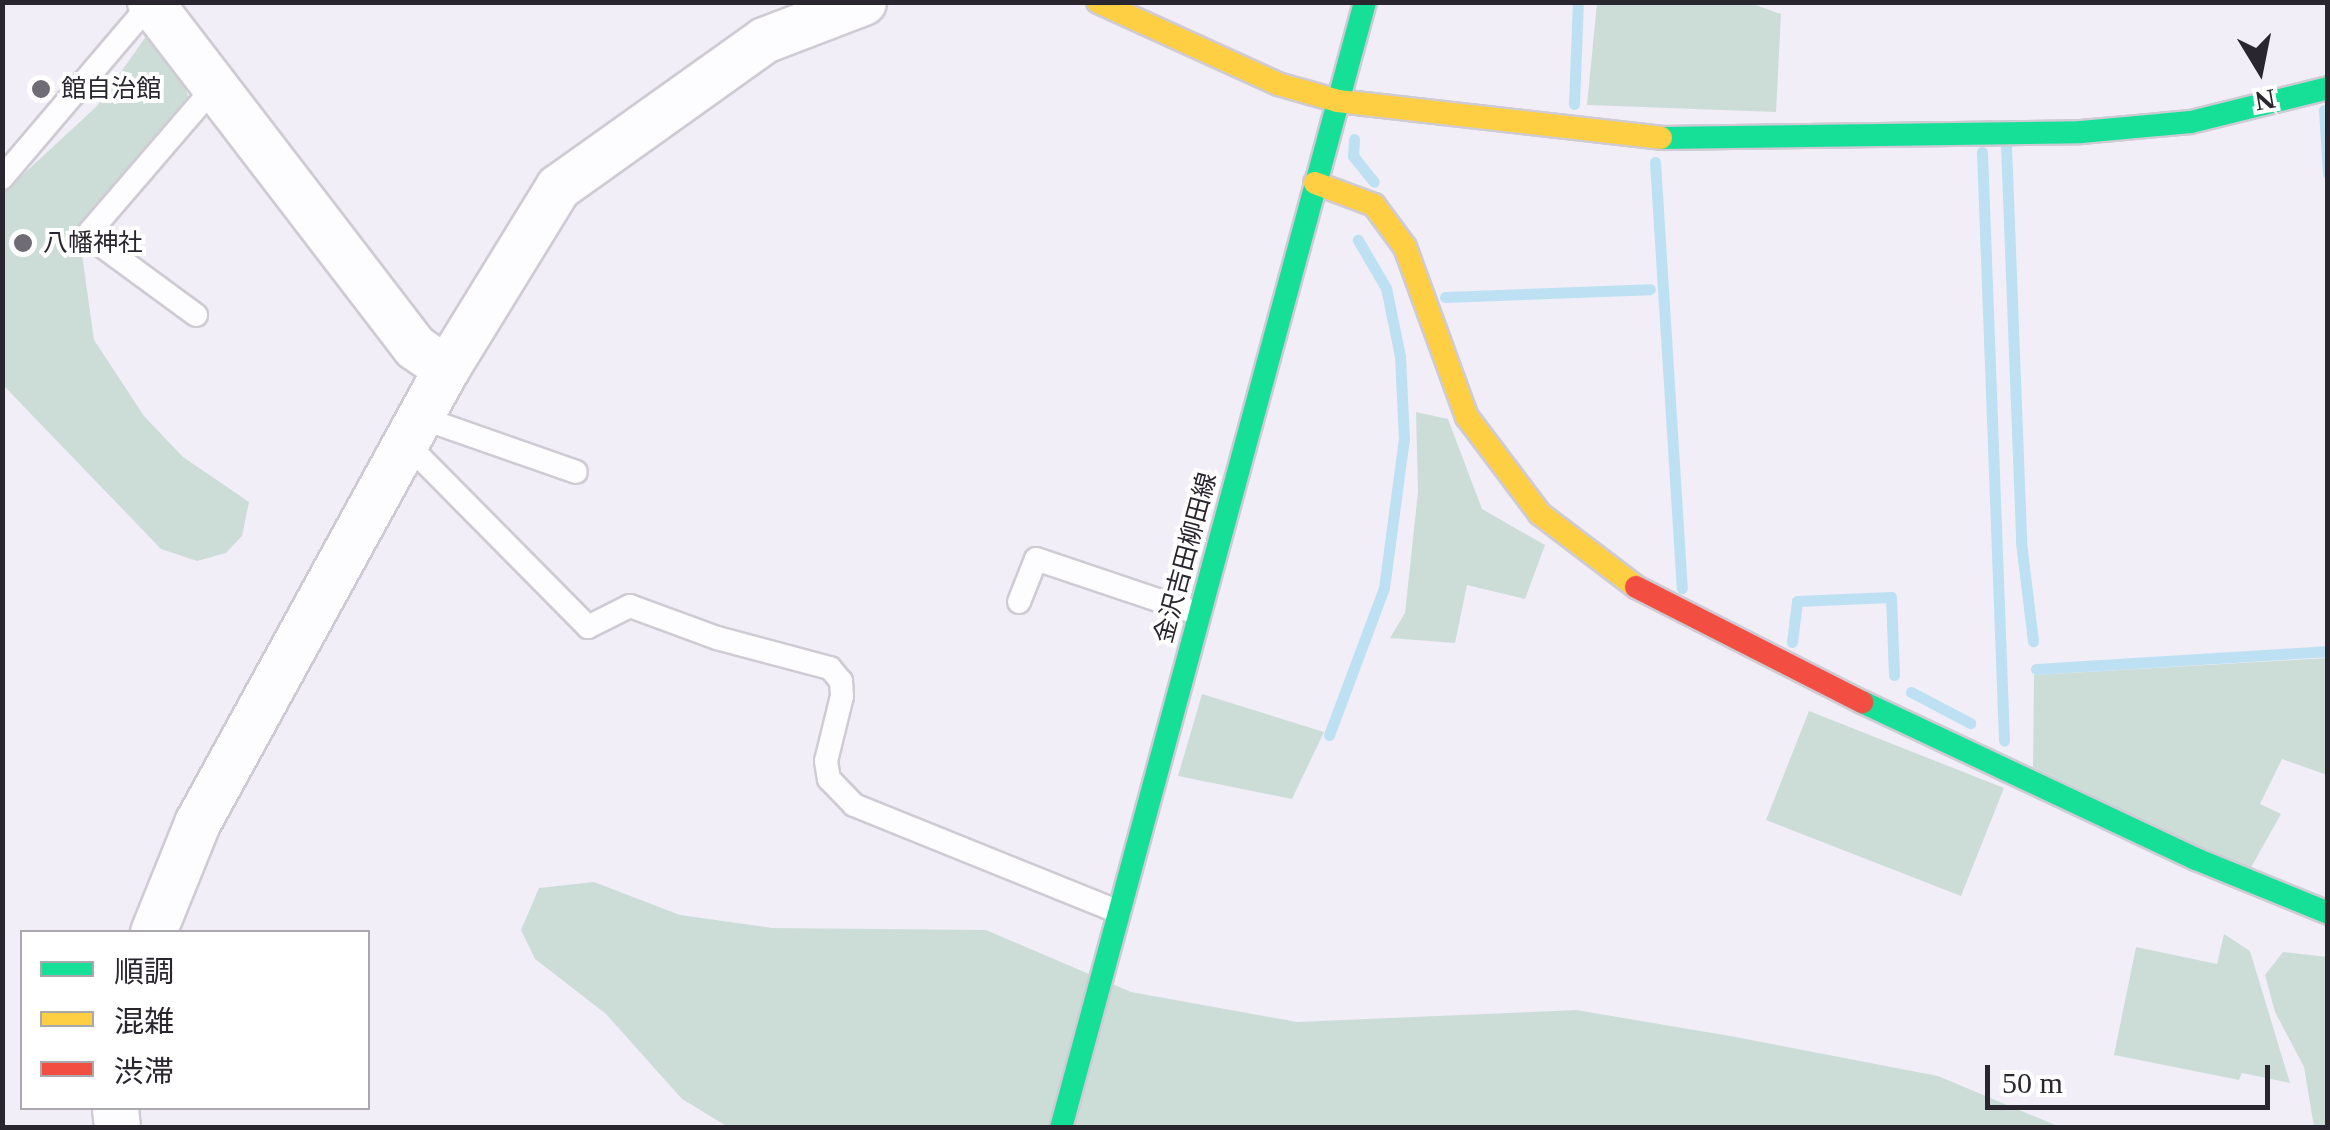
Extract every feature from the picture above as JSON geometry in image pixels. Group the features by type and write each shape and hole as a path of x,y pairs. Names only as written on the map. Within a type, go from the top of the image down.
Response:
{"street":[{"path":"154,930 197,823 415,432 446,369 558,187 764,40 862,2"},
{"path":"1098,2 1278,84 1338,102 1642,138 2080,132 2191,122 2328,88"},
{"name":"金沢吉田柳田線","path":"1061,1128 1365,2"},
{"path":"151,3 415,348 446,369"},
{"path":"1315,184 1374,205 1405,247 1468,417 1540,514 1580,548 1653,600 2196,859 2328,913"}],"lane":[{"path":"2,178 151,3"},
{"path":"196,314 87,235 216,86"},
{"path":"415,432 576,472"},
{"path":"415,432 588,627 630,606 716,638 830,668 841,681 842,696 826,761 829,779 854,806 1119,912"},
{"path":"1020,602 1036,560 1199,614"}],"shaded area":[{"path":"1597,3 1750,3 1781,14 1776,112 1587,105"},
{"path":"147,35 163,44 184,74 188,98 89,212 80,240 94,340 144,416 183,457 249,502 242,536 226,553 197,561 161,549 3,385 3,193 97,106"},
{"path":"1416,412 1448,419 1482,509 1545,545 1525,599 1467,585 1455,643 1390,638 1405,613 1418,492"},
{"path":"2327,658 2327,775 2282,759 2260,804 2281,814 2249,871 2033,767 2034,675"},
{"path":"1202,694 1324,732 1292,799 1178,776"},
{"path":"1809,711 2004,788 1961,896 1766,820"},
{"path":"594,882 680,915 772,928 986,930 1131,992 1297,1022 1576,1010 1938,1076 2060,1127 728,1127 682,1099 606,1014 535,959 521,930 539,888"},
{"path":"2224,934 2250,951 2290,1083 2242,1073 2239,1080 2114,1055 2136,947 2217,964"},
{"path":"2283,952 2327,957 2327,1127 2314,1127 2304,1067 2275,1012 2265,975"}],"waterway":[{"path":"1574,104 1578,2"},
{"path":"2324,110 2328,174"},
{"path":"1354,139 1353,156 1374,182"},
{"path":"2006,145 2021,542 2033,641"},
{"path":"1982,152 2004,741"},
{"path":"1655,162 1682,588"},
{"path":"1329,735 1384,588 1404,439 1400,356 1386,288 1358,240"},
{"path":"1445,297 1650,289"},
{"path":"1792,642 1797,601 1891,597 1894,675"},
{"path":"2036,669 2328,651"},
{"path":"1911,692 1970,723"}],"traffic: fast":[{"path":"1061,1128 1365,2"},
{"path":"1661,138 2081,132 2191,122 2328,88"},
{"path":"1862,702 2196,859 2328,913"}],"traffic: slow":[{"path":"1098,2 1278,84 1338,101 1661,138"},
{"path":"1315,183 1374,205 1405,247 1467,417 1540,514 1636,587"}],"traffic: jam":[{"path":"1636,587 1862,702"}],"place":[{"name":"館自治館","path":"41,89"},
{"name":"八幡神社","path":"23,243"}]}
